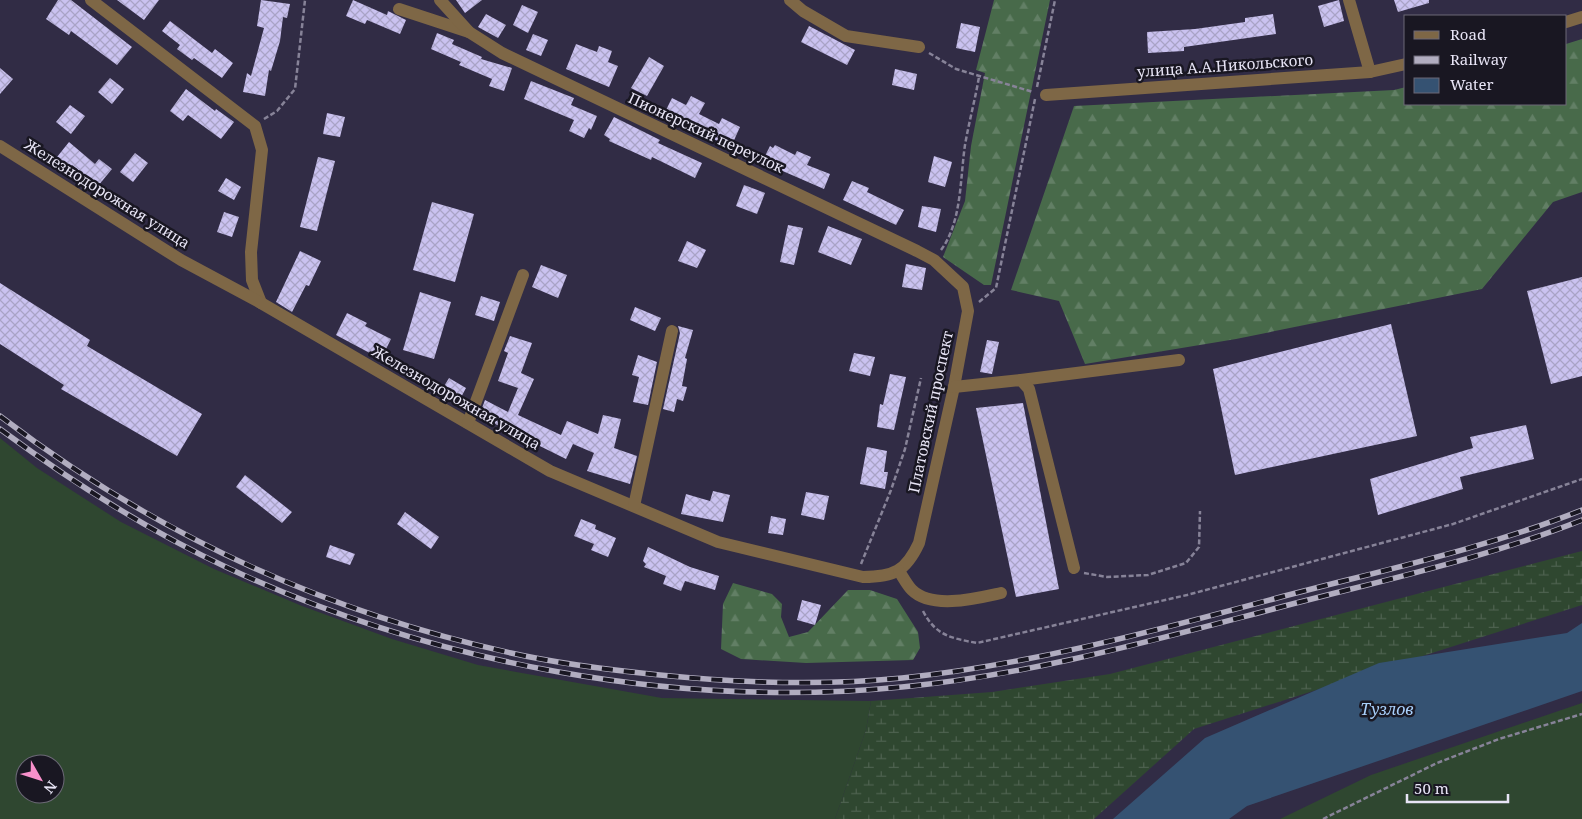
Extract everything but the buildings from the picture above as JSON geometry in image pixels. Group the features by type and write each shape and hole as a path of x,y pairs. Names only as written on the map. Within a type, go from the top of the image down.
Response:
{"street":[{"path":"91,0 255,126 262,150 251,252 252,280 260,303"},
{"name":"Пионерский переулок","path":"440,0 469,32 502,53 934,260 963,287"},
{"path":"790,0 803,11 846,36 919,47"},
{"path":"1349,0 1370,72"},
{"path":"399,9 469,32"},
{"path":"1567,22 1582,17"},
{"name":"улица А.А.Никольского","path":"1046,95 1370,72 1404,64"},
{"name":"Железнодорожная улица","path":"0,146 181,260 260,303 550,472 718,542 856,575 883,577 899,571"},
{"path":"468,424 523,275"},
{"name":"Платовский проспект","path":"899,571 911,559 919,543 954,387 968,311 963,287"},
{"path":"634,506 672,331"},
{"path":"954,387 1179,360"},
{"path":"1020,380 1029,388 1074,568"},
{"path":"899,571 913,592 934,600 965,600 1001,593"}],"path":[{"path":"249,121 270,117 295,89 305,0"},
{"path":"1039,80 1055,0"},
{"path":"919,47 956,69 1046,95"},
{"path":"934,260 948,242 956,213 965,146 979,77"},
{"path":"968,311 996,288 1033,109"},
{"path":"856,575 892,490 905,450 921,378"},
{"path":"913,592 929,623 941,633 947,637 977,643 1186,594 1453,524 1582,479"},
{"path":"1074,568 1089,576 1107,578 1125,575 1148,575 1186,563 1199,547 1200,511"},
{"path":"1324,819 1437,763 1499,739 1582,714"}],"green space":[{"path":"994,0 1050,0 991,285 984,285 943,257 965,201 971,146 985,73 976,70"},
{"path":"1582,39 1582,192 1553,202 1482,289 1236,339 1085,364 1059,301 1011,290 1074,106 1394,90 1404,88 1404,105 1567,105 1567,44"},
{"path":"0,438 37,468 121,522 214,569 302,606 392,639 478,665 662,698 871,701 866,730 835,819 0,819"},
{"path":"1582,551 1582,605 1194,729 1094,819 835,819 866,730 871,701 992,692 1110,674"},
{"path":"733,583 772,594 782,604 781,617 789,637 808,632 848,590 870,590 897,599 918,632 920,648 913,660 806,663 741,659 721,649 723,604"},
{"path":"1582,703 1582,819 1280,819 1371,775"}],"water":[{"name":"Тузлов","path":"1582,623 1582,691 1247,806 1229,819 1113,819 1205,738 1379,663 1567,633"}],"railway":[{"path":"0,416 58,458 118,496 179,531 243,563 308,591 374,615 442,636 511,653 623,671 720,680 811,683 902,678 997,665 1044,656 1091,646 1469,548 1582,510"},
{"path":"0,429 82,486 168,538 228,568 307,602 388,630 472,654 557,672 644,684 730,691 817,692 902,687 997,674 1044,665 1138,644 1469,558 1582,520"}]}
